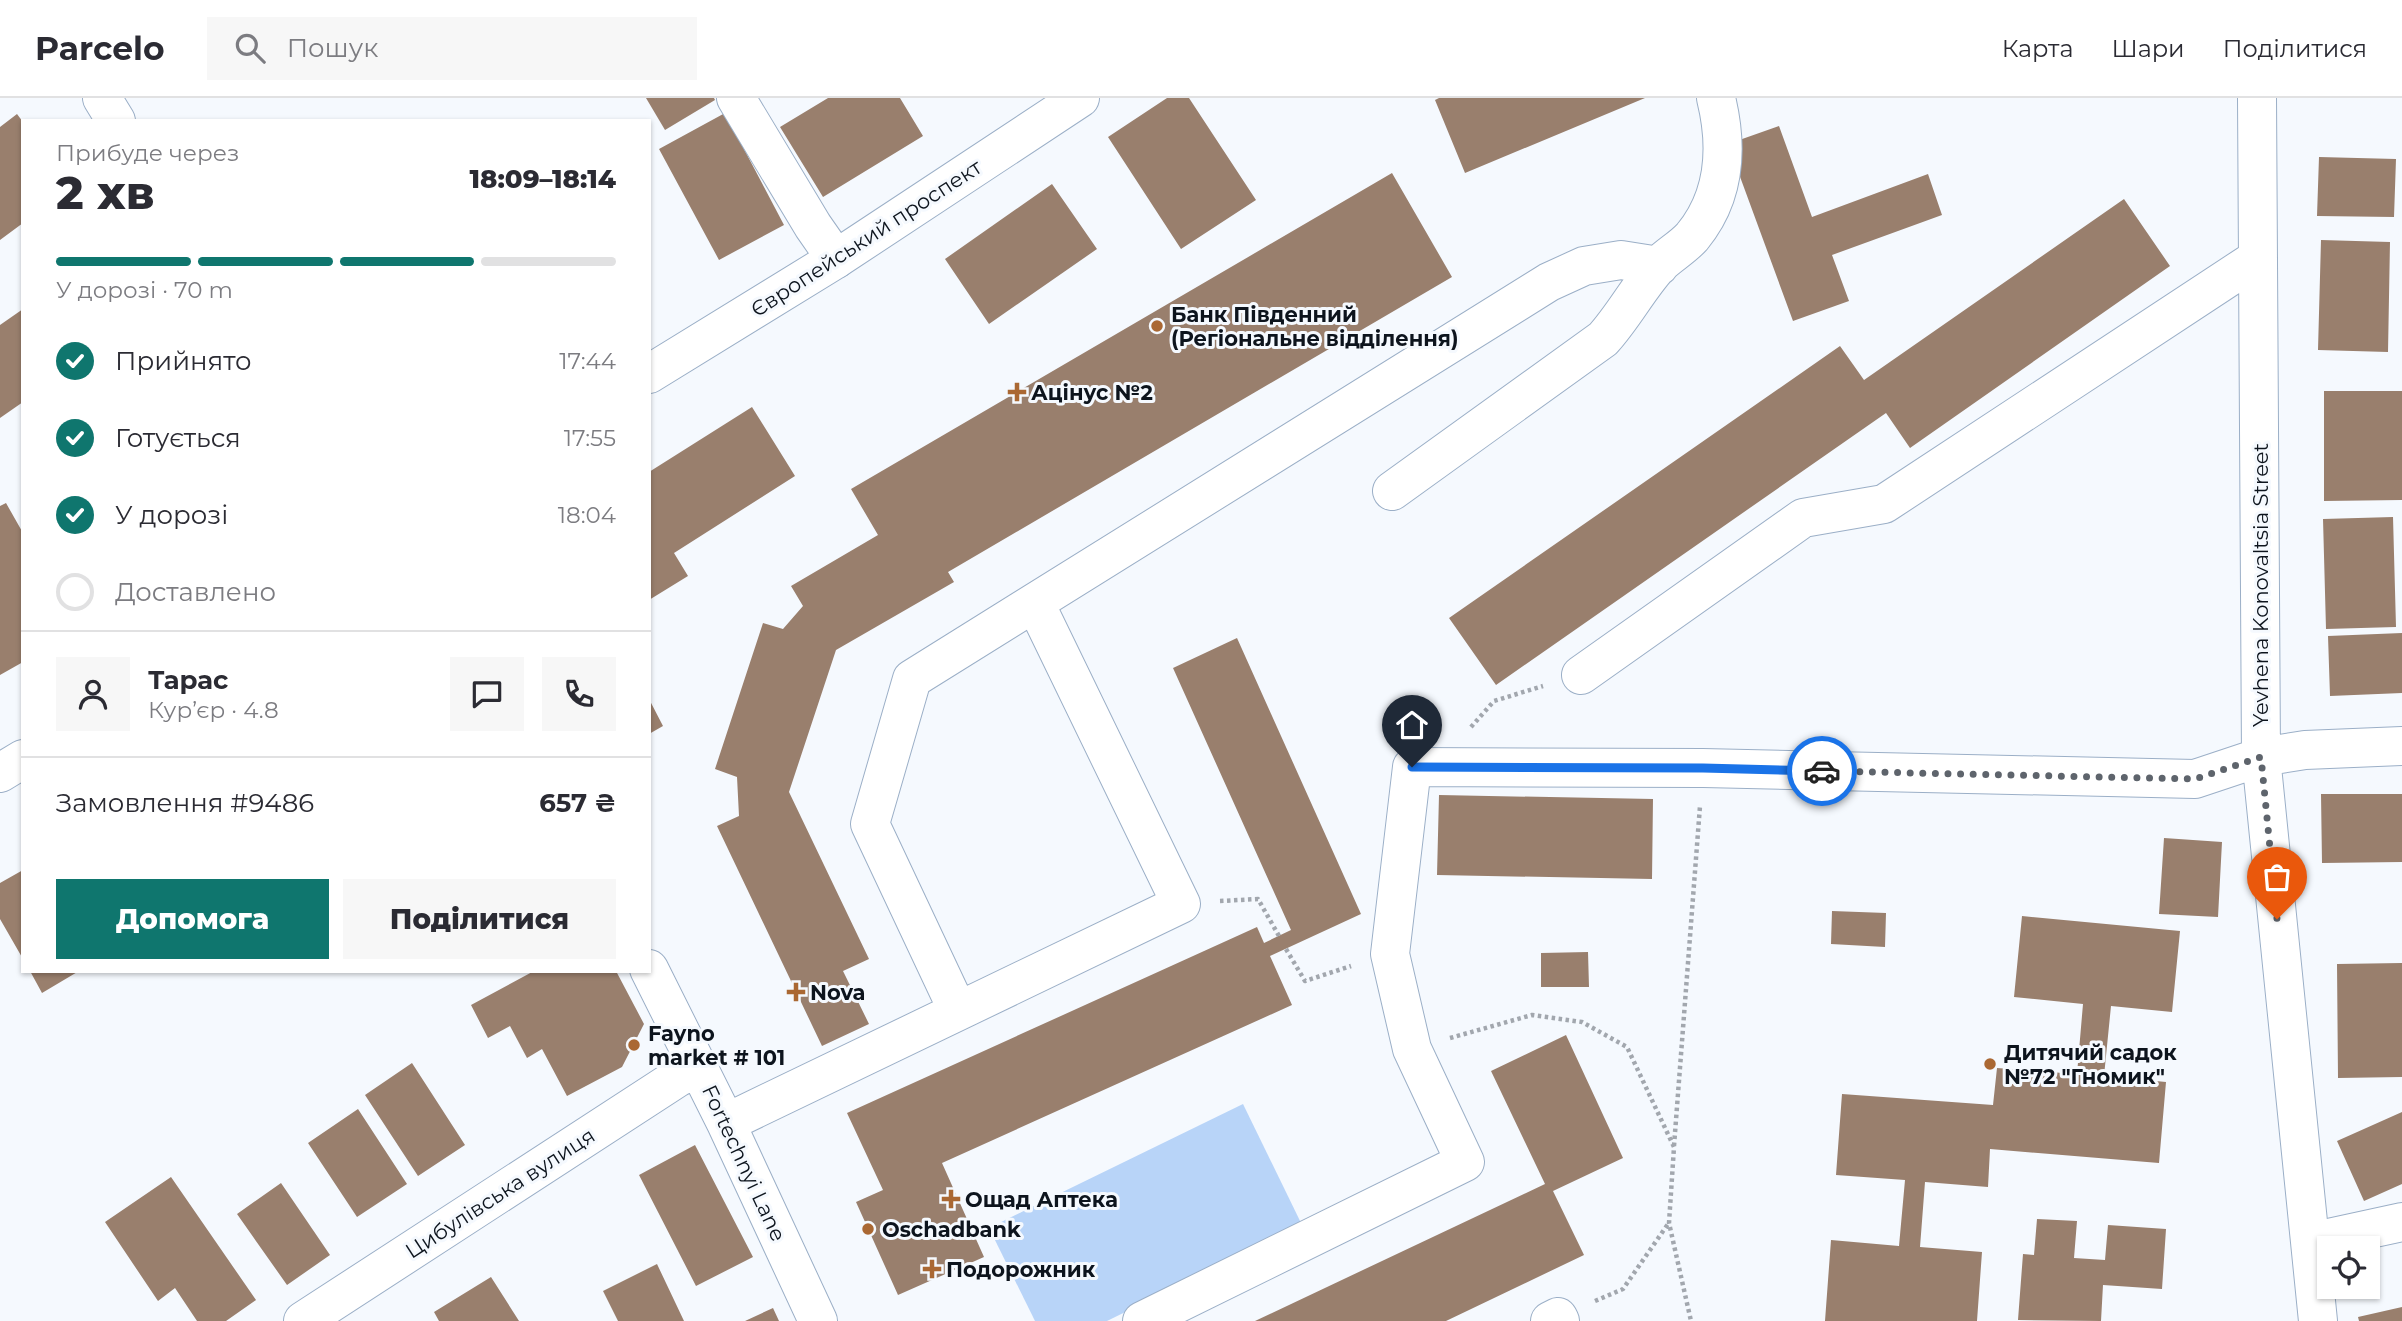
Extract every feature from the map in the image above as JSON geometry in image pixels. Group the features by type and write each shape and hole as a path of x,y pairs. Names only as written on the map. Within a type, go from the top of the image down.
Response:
{"street":[{"path":"102,98 115,119"},
{"path":"736,98 835,260"},
{"name":"Європейський проспект","path":"651,373 835,260 1080,98"},
{"path":"1392,491 1604,339 1659,266 1691,238 1707,215 1722,173 1724,139 1716,98"},
{"name":"Yevhena Konovaltsia Street","path":"2257,98 2261,757 2318,1321"},
{"path":"1581,675 1803,518 1884,504 2258,258"},
{"path":"958,1011 870,824 912,679 1549,282 1584,266 1621,260 1659,266"},
{"path":"726,1123 1181,904 1035,603"},
{"path":"1142,1321 1465,1162 1412,1049 1390,954 1424,767 1703,768 2195,779 2261,757 2305,750 2402,746"},
{"path":"0,772 21,760"},
{"name":"Fortechnyi Lane","path":"651,973 726,1123 818,1321"},
{"name":"Цибулівська вулиця","path":"303,1321 677,1078 698,1067"},
{"path":"2310,1242 2402,1222"}],"path":[{"path":"1424,767 1493,701 1581,675"},
{"path":"1691,1321 1669,1223 1703,768"},
{"path":"1181,904 1258,899 1279,936"},
{"path":"1286,949 1305,981 1390,954"},
{"path":"1412,1049 1532,1015 1581,1022 1627,1047 1674,1147"},
{"path":"1556,1320 1623,1289 1669,1223"}],"shaded area":[{"path":"1243,1104 1302,1225 1107,1321 1035,1321 989,1228"}],"building":[{"path":"646,98 714,98 715,100 665,130"},
{"path":"828,98 900,98 923,136 823,197 780,127"},
{"path":"1167,98 1189,98 1256,200 1181,249 1108,137"},
{"path":"1645,98 1465,173 1435,100"},
{"path":"725,113 784,225 719,260 659,149"},
{"path":"17,114 21,119 21,224 0,240 0,127"},
{"path":"1779,126 1812,217 1928,174 1942,215 1832,255 1849,301 1793,321 1728,144"},
{"path":"2319,157 2396,159 2394,217 2317,216"},
{"path":"1392,173 1452,277 948,572 954,582 836,650 789,792 869,959 843,971 869,1024 822,1046 717,826 739,816 737,777 715,769 763,623 783,629 803,606 791,586 878,535 851,489"},
{"path":"1052,184 1097,249 989,324 945,259"},
{"path":"2124,199 2170,266 1910,448 1886,413 1496,685 1449,618 1840,346 1864,380"},
{"path":"2321,240 2390,242 2388,352 2318,350"},
{"path":"21,310 21,403 0,418 0,325"},
{"path":"2324,391 2402,391 2402,500 2324,501"},
{"path":"752,407 795,476 674,553 688,576 651,599 651,471"},
{"path":"6,503 21,529 21,663 0,675 0,506"},
{"path":"2393,517 2396,627 2326,629 2323,519"},
{"path":"2402,633 2402,693 2330,696 2328,636"},
{"path":"1237,638 1361,914 1270,956 1292,1005 942,1163 984,1257 898,1295 856,1202 883,1190 847,1113 1257,927 1264,943 1291,930 1173,668"},
{"path":"651,703 663,726 651,733"},
{"path":"2321,794 2402,794 2402,862 2322,863"},
{"path":"1439,795 1653,799 1652,879 1437,875"},
{"path":"2164,838 2222,842 2218,917 2159,914"},
{"path":"21,871 21,956 0,919 0,883"},
{"path":"1832,911 1886,913 1885,947 1831,944"},
{"path":"2022,916 2180,931 2172,1012 2111,1006 2104,1076 2166,1082 2159,1163 1990,1149 1988,1187 1925,1182 1920,1247 1982,1252 1977,1321 1825,1321 1831,1240 1899,1246 1905,1180 1836,1175 1842,1094 1993,1105 1997,1068 2077,1074 2083,1004 2014,997"},
{"path":"1588,952 1589,987 1541,987 1541,953"},
{"path":"2402,963 2402,1077 2338,1078 2337,964"},
{"path":"31,973 76,973 42,993"},
{"path":"530,973 617,973 644,1024 622,1067 567,1096 542,1049 527,1058 510,1026 488,1038 471,1005"},
{"path":"1566,1035 1623,1158 1553,1191 1584,1255 1446,1321 1255,1321 1545,1184 1491,1071"},
{"path":"412,1063 465,1145 418,1176 365,1095"},
{"path":"358,1109 407,1184 357,1217 308,1143"},
{"path":"2402,1112 2402,1184 2364,1201 2337,1141"},
{"path":"695,1145 753,1257 696,1286 639,1175"},
{"path":"171,1177 256,1300 226,1321 197,1321 175,1288 158,1301 105,1222"},
{"path":"281,1183 330,1255 287,1285 237,1214"},
{"path":"2037,1219 2077,1221 2074,1258 2105,1260 2108,1225 2166,1229 2162,1289 2103,1285 2101,1321 2018,1320 2023,1254 2034,1255"},
{"path":"657,1264 684,1321 618,1321 603,1291"},
{"path":"491,1277 519,1321 439,1321 434,1312"},
{"path":"2402,1307 2402,1321 2359,1321 2358,1317"},
{"path":"773,1308 779,1321 745,1321"}],"way so far":[{"path":"1822,771 2195,779 2261,757 2277,919"}],"place":[{"name":"Банк Південний (Регіональне відділення)","path":"1157,326"},
{"name":"Ацінус №2","path":"1017,392"},
{"name":"Nova","path":"796,992"},
{"name":"Fayno market # 101","path":"634,1045"},
{"name":"Дитячий садок №72 \"Гномик\"","path":"1990,1064"},
{"name":"Ощад Аптека","path":"951,1199"},
{"name":"Oschadbank","path":"868,1229"},
{"name":"Подорожник","path":"932,1269"}],"route":[{"path":"1412,767 1822,771"}]}
